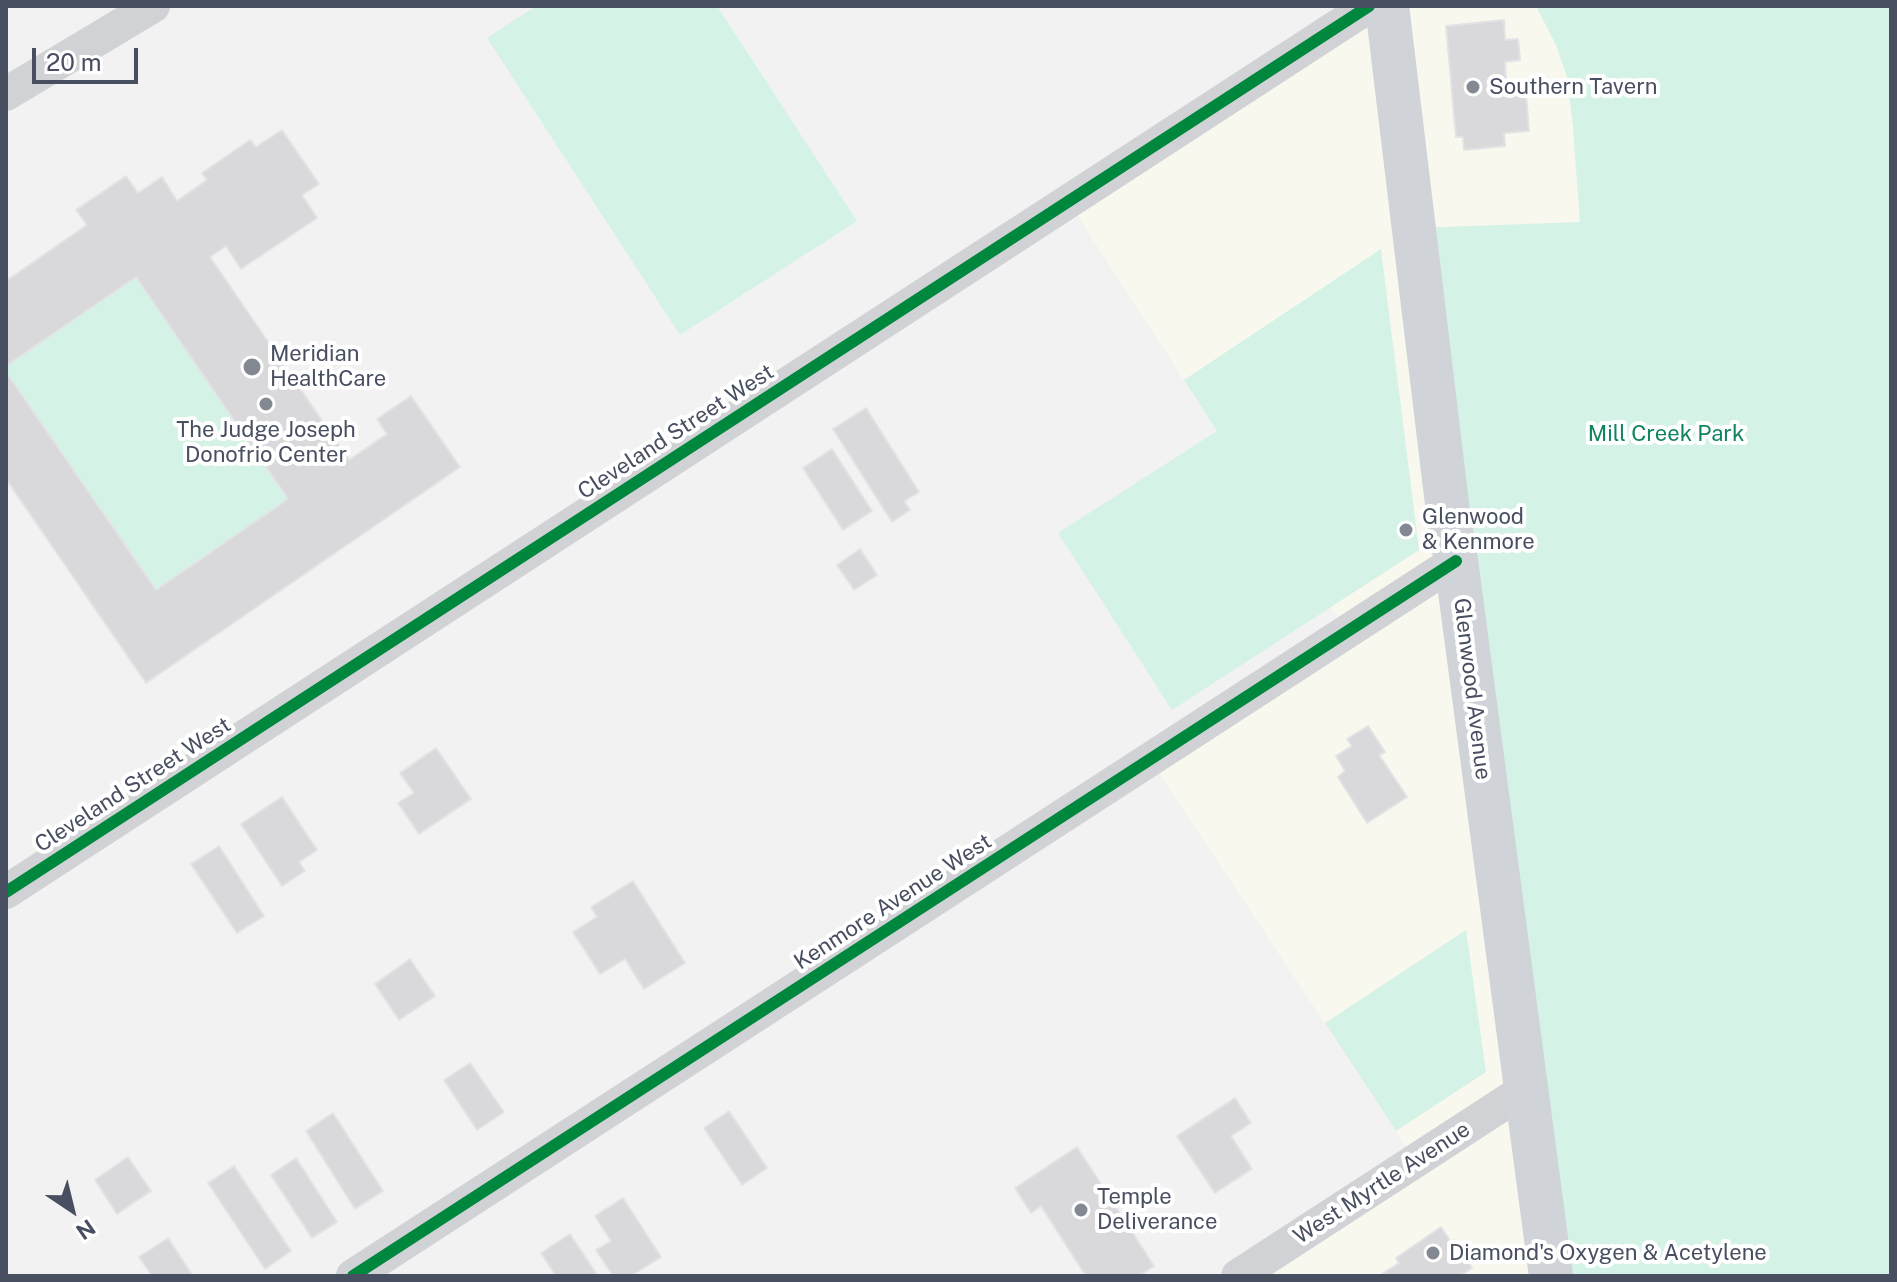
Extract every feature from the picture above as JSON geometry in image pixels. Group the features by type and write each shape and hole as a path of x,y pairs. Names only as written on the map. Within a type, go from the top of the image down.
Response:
{"main road":[{"name":"Glenwood Avenue","path":"1387,6 1448,512 1551,1276"}],"street":[{"path":"6,94 153,6"},
{"name":"Cleveland Street West","path":"6,892 1369,6"},
{"name":"Kenmore Avenue West","path":"353,1276 1456,561"},
{"name":"West Myrtle Avenue","path":"1238,1276 1526,1089"}],"shaded area":[{"path":"1369,6 1536,6 1556,45 1567,77 1580,223 1414,228 1551,1276 1238,1276 1415,1160 1150,759 1347,632 1068,201"}],"green space":[{"path":"536,6 717,6 857,221 680,335 487,38"},
{"name":"Mill Creek Park","path":"1536,6 1891,6 1891,1276 1551,1276 1414,228 1580,222 1567,77 1556,45"},
{"path":"1381,249 1419,550 1172,710 1058,533 1217,431 1184,380"},
{"path":"136,277 288,499 156,590 6,372 6,366"},
{"path":"1466,930 1486,1072 1396,1131 1325,1023"}],"building":[{"name":"Southern Tavern","path":"1504,20 1505,40 1518,39 1520,60 1505,62 1506,79 1495,80 1496,97 1526,94 1529,131 1504,133 1505,146 1464,150 1463,137 1456,137 1446,26"},
{"name":"The Judge Joseph Donofrio Center","path":"282,130 319,184 302,195 317,218 241,269 226,246 210,257 349,460 387,434 377,419 411,396 460,467 146,683 6,479 6,372 156,590 288,499 136,277 6,366 6,281 87,225 76,210 126,176 138,193 162,177 177,201 207,180 202,173 250,140 256,147"},
{"path":"866,408 919,492 904,501 910,510 892,522 833,429"},
{"path":"832,449 872,511 843,530 803,468"},
{"path":"860,549 877,575 854,590 837,565"},
{"path":"1368,726 1385,752 1379,755 1407,797 1367,823 1338,777 1345,771 1336,756 1352,746 1347,739"},
{"path":"436,748 471,799 419,834 398,803 414,793 400,773"},
{"path":"282,797 317,850 299,862 305,871 282,886 241,824"},
{"path":"219,846 264,916 237,933 191,864"},
{"path":"633,881 685,963 644,989 625,959 600,974 573,932 597,917 591,907"},
{"path":"410,959 435,996 399,1020 375,984"},
{"path":"470,1063 504,1112 477,1130 444,1080"},
{"path":"1235,1098 1251,1123 1231,1136 1252,1169 1215,1193 1177,1136"},
{"path":"729,1111 767,1168 742,1185 704,1128"},
{"path":"333,1113 383,1191 355,1209 306,1131"},
{"name":"Temple Deliverance","path":"1077,1147 1154,1266 1139,1276 1086,1276 1041,1206 1031,1213 1015,1188"},
{"path":"128,1157 151,1191 117,1214 95,1180"},
{"path":"296,1158 337,1222 312,1238 271,1175"},
{"path":"234,1166 291,1251 265,1269 208,1183"},
{"path":"623,1198 661,1257 631,1276 613,1276 596,1250 611,1241 595,1216"},
{"name":"Diamond's Oxygen & Acetylene","path":"1441,1227 1451,1242 1454,1240 1472,1268 1460,1276 1379,1276 1399,1263 1396,1258"},
{"path":"570,1234 598,1276 556,1276 541,1253"},
{"path":"168,1238 193,1276 152,1276 139,1257"}],"cycle path":[{"path":"6,892 1369,6"},
{"path":"353,1276 1456,561"}],"place":[{"name":"Southern Tavern","path":"1473,87"},
{"name":"Meridian HealthCare","path":"252,367"},
{"name":"The Judge Joseph Donofrio Center","path":"266,404"},
{"name":"Glenwood & Kenmore","path":"1406,530"},
{"name":"Temple Deliverance","path":"1081,1210"},
{"name":"Diamond's Oxygen & Acetylene","path":"1433,1253"}]}
